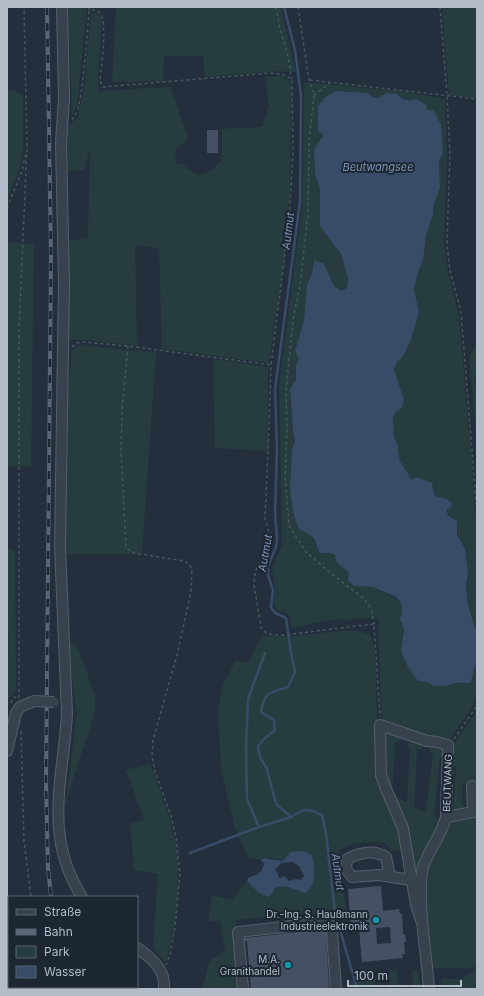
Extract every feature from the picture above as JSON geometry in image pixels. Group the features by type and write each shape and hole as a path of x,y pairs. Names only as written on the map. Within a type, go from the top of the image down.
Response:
{"street":[{"path":"62,7 64,98 61,143 64,284 60,547 67,714 66,737 57,801 58,833 65,861 76,888 81,896"},
{"path":"7,751 16,713 20,707 34,701 66,703"},
{"name":"BEUTWANG","path":"421,920 416,905 411,880 403,828 381,775 380,725 427,742 438,742 448,745 446,817 443,827 423,868 421,882 421,920 429,989"},
{"path":"446,817 473,812 472,786"},
{"path":"390,877 411,880"},
{"path":"243,989 238,932 326,922 330,925 332,932 336,989"},
{"path":"138,949 156,963 163,977 164,989"}],"path":[{"path":"11,707 12,700 19,696 19,330 27,146 24,7"},
{"path":"62,127 72,119 78,110 86,50 89,7"},
{"path":"276,7 292,80 294,150 290,220 271,365 265,519 270,534 270,541 255,572 254,585 261,627 266,633 284,635 374,624"},
{"path":"298,7 309,80 314,95 308,142 308,214 300,285 292,320 286,391 287,430 285,474 289,526 306,552 363,598 371,608 374,624 380,725"},
{"path":"440,7 450,154 446,244 450,271 461,312 477,514"},
{"path":"89,10 98,11 103,20 104,36 100,81 103,87 269,73 283,74 292,80"},
{"path":"309,80 477,99"},
{"path":"314,95 331,83"},
{"path":"7,208 22,170 27,146"},
{"path":"70,351 71,347 76,343 82,342 128,346 271,365"},
{"path":"128,346 122,411 121,451 126,548 134,553 184,561 189,564 192,569 191,592 182,634 153,740 152,757 154,771 171,816 176,837 180,874 175,927 170,955 165,967"},
{"path":"448,745 463,728 477,706"},
{"path":"21,726 24,841 31,896"}],"green space":[{"path":"68,7 87,7 77,107 72,115"},
{"path":"116,7 281,7 296,72 279,71 205,77 203,56 164,56 163,81 112,82"},
{"path":"442,7 477,7 477,98 449,95"},
{"path":"91,13 96,13 102,19 98,77 99,91 171,87 188,139 176,149 175,163 184,165 197,175 208,172 222,161 222,129 262,127 269,106 265,77 280,76 288,79 292,88 287,234 269,363 162,349 159,248 135,245 137,345 69,339 69,241 88,238 90,148 84,170 66,171 67,128 78,117 84,90"},
{"path":"304,82 409,92 445,99 447,155 444,244 448,272 459,316 471,452 477,533 477,636 468,603 467,563 465,550 458,535 458,529 448,516 447,499 435,496 433,491 412,480 400,461 398,445 394,437 393,416 397,411 397,383 394,370 397,362 404,355 411,340 419,312 414,291 418,272 423,261 426,235 440,188 439,160 427,110 417,99 406,100 397,94 386,93 379,98 374,98 368,93 335,91 318,119 318,131 322,133 323,137 314,151 315,174 320,189 320,226 341,254 348,279 347,288 342,291 334,286 324,264 314,260 312,274 307,285 304,320 295,351 299,359 296,365 296,380 290,398 295,441 292,449 308,534 317,549 321,553 330,553 338,558 345,566 354,586 373,587 396,598 401,603 402,612 400,619 404,630 401,651 418,681 427,682 434,686 446,686 456,683 464,684 473,675 477,658 477,697 468,714 451,737 441,740 388,723 382,719 378,618 329,620 292,628 288,614 278,611 273,603 275,589 272,569 282,545 279,383 302,207"},
{"path":"7,90 23,94 23,151 19,171 7,200"},
{"path":"7,242 34,244 31,466 7,467"},
{"path":"81,345 156,353 142,553 65,554 68,395 72,352 76,346"},
{"path":"476,347 477,374 475,375 477,449 469,356"},
{"path":"213,359 268,367 268,451 215,448"},
{"path":"7,548 15,549 16,692 9,698 7,706"},
{"path":"359,631 370,634 374,644 378,772 401,828 405,849 392,850 384,842 354,843 338,851 347,916 331,919 306,913 236,920 239,989 202,989 209,962 225,950 220,921 208,921 212,895 232,900 247,881 258,892 272,894 275,888 285,886 300,892 316,873 291,852 282,861 269,858 257,859 248,857 235,828 221,769 218,710 223,685 236,660 248,663 262,635 282,637"},
{"path":"68,640 78,648 95,695 95,711 65,807 77,714"},
{"path":"477,710 477,783 462,785 463,810 453,812 456,767 451,764 452,747"},
{"path":"386,730 397,733 401,738 400,741 395,743 392,794 407,803 410,749 407,746 410,740 422,743 423,745 422,749 417,749 414,807 426,812 433,753 429,752 432,746 436,744 445,750 445,757 440,757 434,816 442,824 418,885 412,871 385,784 382,733"},
{"path":"150,764 164,799 177,851 178,900 166,963 153,948 158,874 134,870 130,824 144,820 126,770"},
{"path":"470,815 477,817 477,966 471,968 431,968 423,904 424,877 445,829 454,819"},
{"path":"477,968 477,989 441,989 441,979 461,979"},
{"path":"358,970 373,970 376,989 347,989"},
{"path":"397,970 399,989 390,989 389,971"},
{"path":"412,970 418,970 420,986 422,989 413,989"}],"water":[{"name":"Beutwangsee","path":"335,91 368,93 374,98 379,98 386,93 397,94 406,100 417,99 426,105 427,110 434,111 441,125 443,153 439,160 440,188 426,235 423,261 418,272 414,290 419,312 411,340 404,355 397,362 394,370 404,400 402,408 393,416 394,437 398,445 400,461 412,480 416,477 432,483 435,496 447,499 452,503 451,507 447,510 448,516 457,521 457,534 465,549 468,574 466,585 468,605 477,634 477,658 470,683 434,686 427,682 418,681 407,665 401,651 404,630 400,619 402,612 401,603 396,597 373,587 354,586 348,580 349,573 336,561 335,555 331,553 321,553 312,537 299,529 294,516 290,490 292,449 295,441 290,389 296,380 296,365 299,359 295,351 304,320 307,285 312,274 314,260 324,264 334,286 342,291 347,288 348,279 341,254 320,226 320,189 315,174 314,150 323,136 322,133 318,131 318,106 325,98"},
{"path":"303,851 312,855 315,875 310,889 306,893 283,886 275,888 272,894 268,897 258,892 247,881 248,878 261,872 264,863 260,860 264,858 282,861 291,852","holes":["293,862 299,866 304,876 301,880 296,879 289,881 284,876 281,878 278,877 275,870 281,863"]}],"building":[{"path":"207,130 218,130 218,153 207,153"},
{"name":"Dr.-Ing. S. Haußmann Industrieelektronik","path":"381,886 383,911 399,909 400,914 402,913 403,934 405,934 406,942 404,942 405,954 402,954 403,958 362,962 359,929 351,930 348,889","holes":["390,927 391,943 377,944 376,928"]},
{"name":"M.A. Granithandel","path":"324,929 326,933 329,989 251,989 247,941 245,941 245,938"}],"waterway":[{"name":"Autmut","path":"284,7 295,50 301,96 300,202 275,389 277,449 275,512 277,539 276,547 268,566 268,575 273,590 271,607 275,613 286,618 295,672 288,687 272,692 264,700 261,712 274,720 275,730 258,746 260,757 267,769 276,804 291,817 306,810 322,815 326,834 335,912 357,989"},
{"path":"259,827 247,799 246,749 248,699 265,653"},
{"path":"190,853 259,827 291,817"}],"railway":[{"path":"47,7 51,256 46,783 48,868 51,896"}],"place":[{"name":"Dr.-Ing. S. Haußmann Industrieelektronik","path":"376,920"},
{"name":"M.A. Granithandel","path":"288,965"}]}
